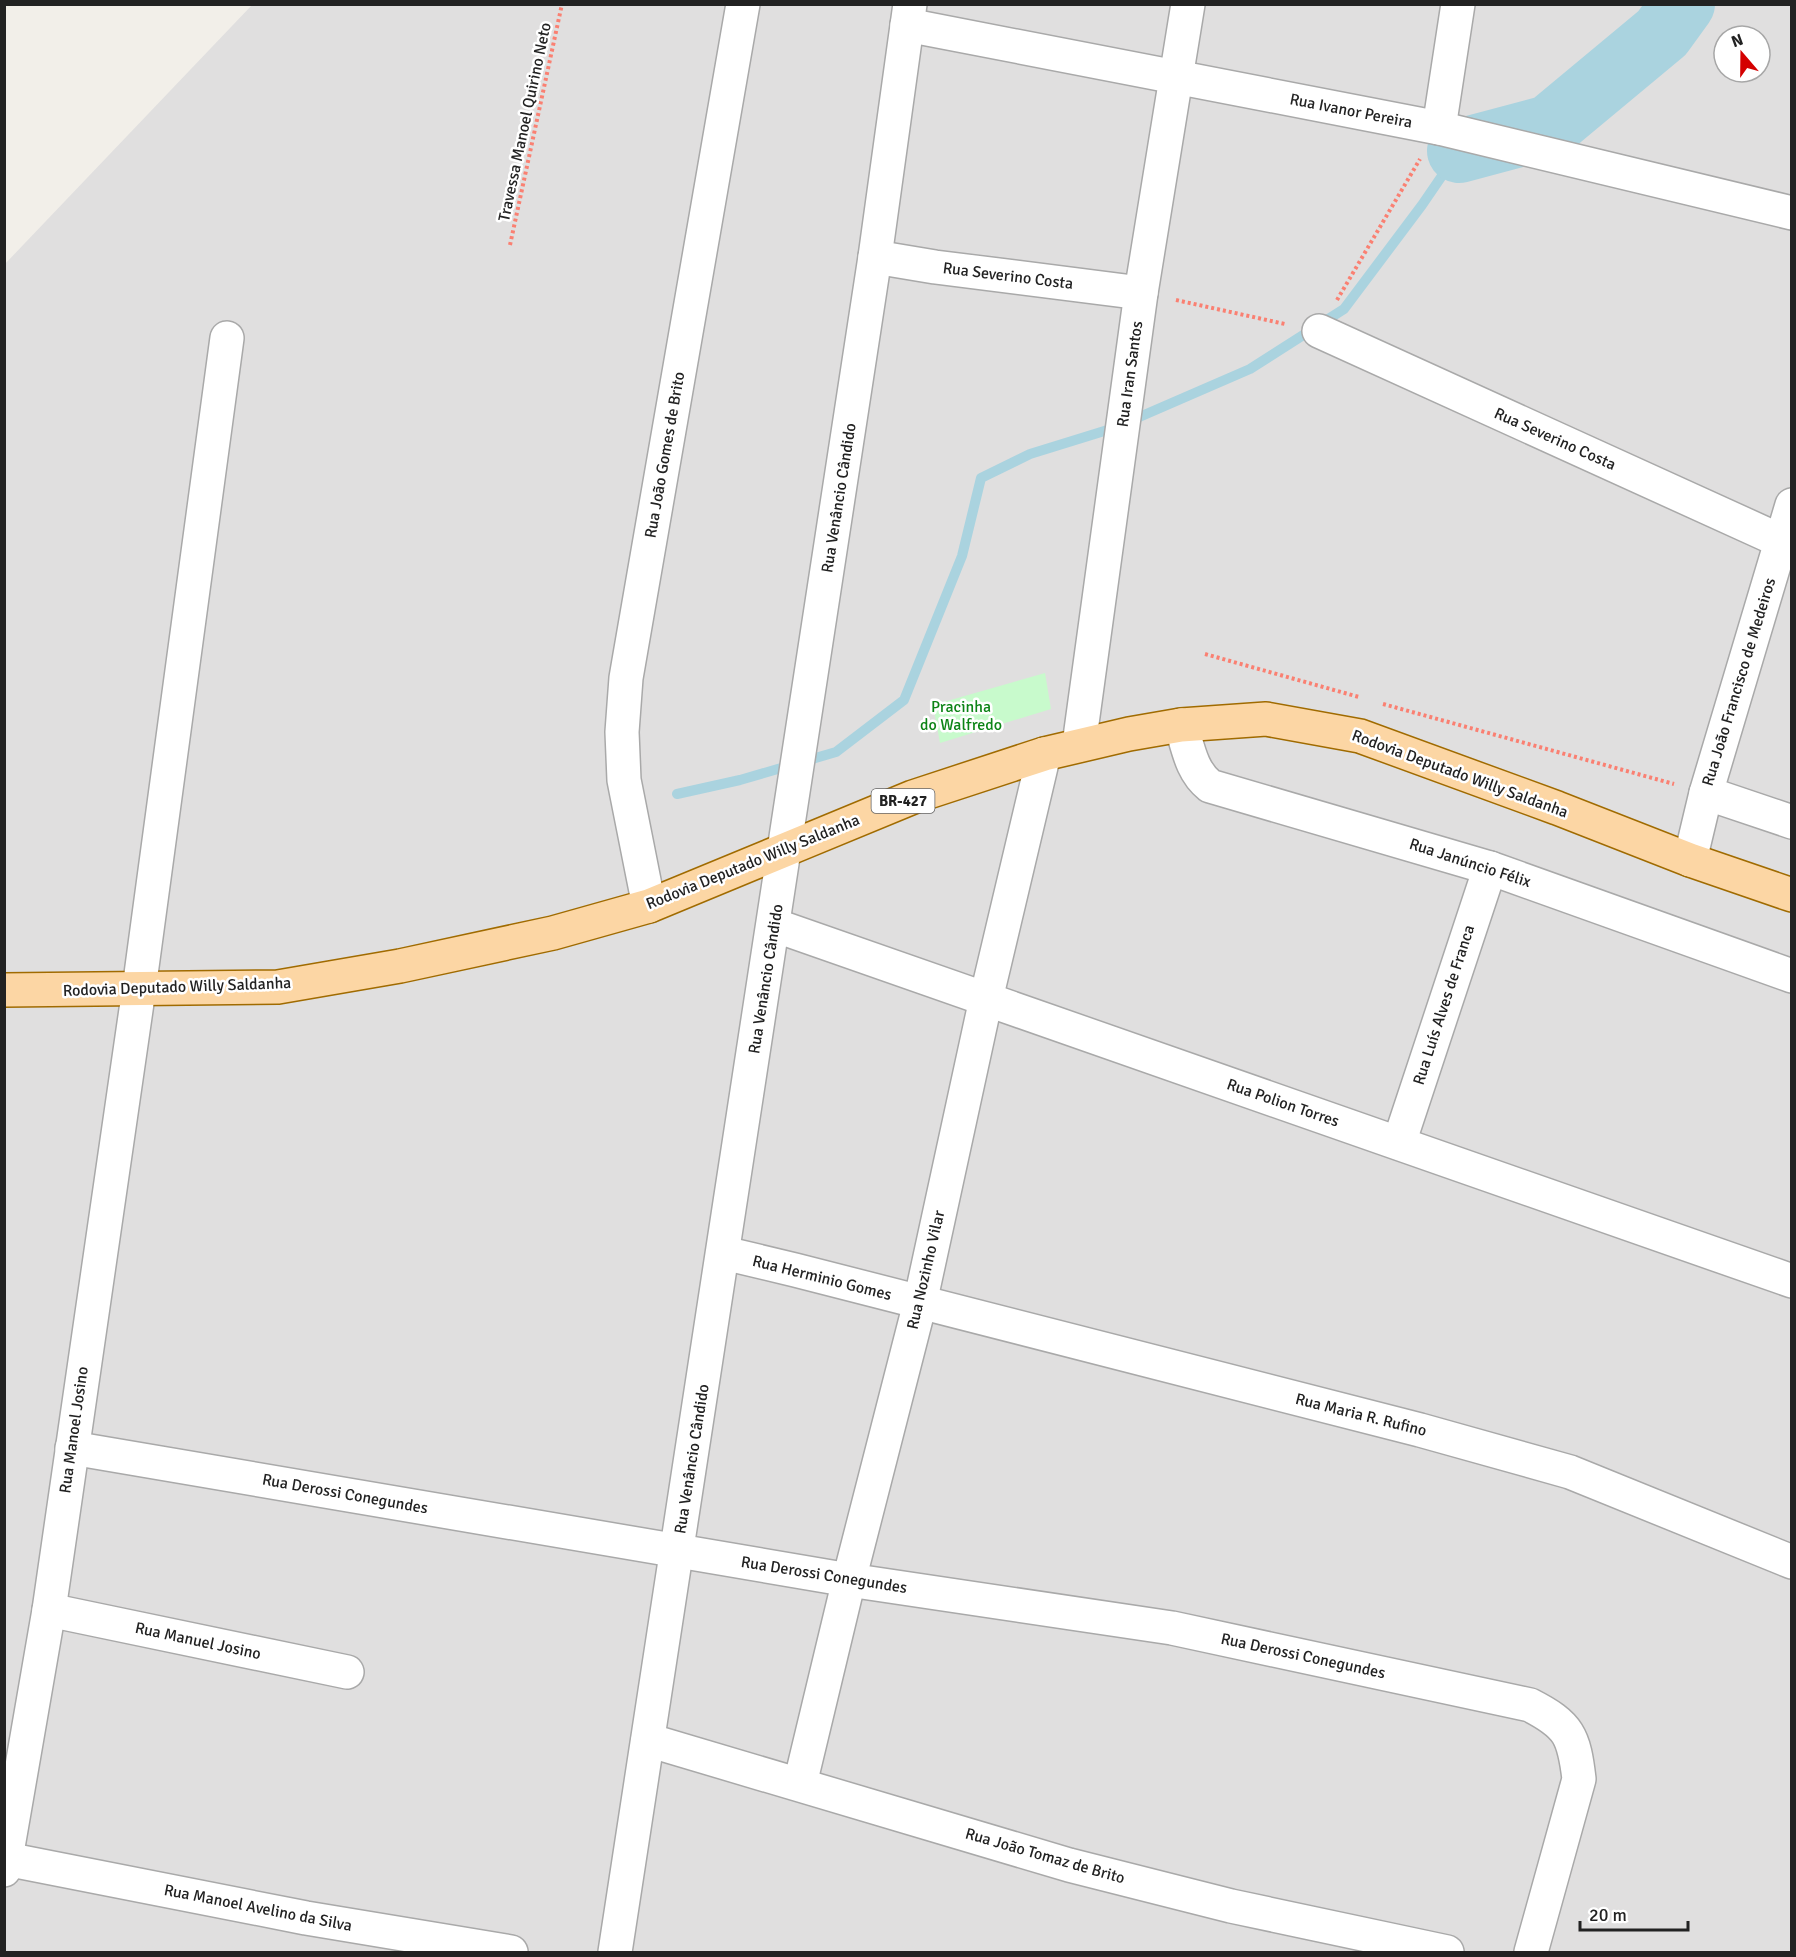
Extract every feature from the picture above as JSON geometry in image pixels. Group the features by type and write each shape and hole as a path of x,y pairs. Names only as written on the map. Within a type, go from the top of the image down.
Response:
{"main road":[{"name":"Rodovia Deputado Willy Saldanha","path":"4,990 278,987 400,966 542,935 649,906 913,797 1044,754 1181,725 1266,719 1360,736 1557,808 1690,860 1791,895"}],"street":[{"name":"Rua João Gomes de Brito","path":"649,906 624,780 622,732 626,678 743,4"},
{"name":"Rua Iran Santos","path":"1079,745 1141,293 1188,4"},
{"path":"1439,128 1458,4"},
{"name":"Rua Ivanor Pereira","path":"909,15 1177,77 1439,128 1791,213"},
{"name":"Rua Venâncio Cândido","path":"615,1953 786,849 909,15"},
{"name":"Rua Severino Costa","path":"875,257 935,267 1141,293"},
{"name":"Rua Severino Costa","path":"1319,331 1786,544"},
{"name":"Rua Manoel Josino","path":"5,1865 49,1610 139,989 227,338"},
{"name":"Rua João Francisco de Medeiros","path":"1690,860 1706,793 1786,544 1791,505"},
{"name":"Rua Janúncio Félix","path":"1181,725 1192,764 1200,778 1210,786 1490,868 1791,976"},
{"name":"Rua Nozinho Vilar","path":"800,1784 849,1580 920,1303 986,999 1044,754"},
{"path":"1706,793 1791,822"},
{"name":"Rua Luís Alves de Franca","path":"1399,1143 1490,868"},
{"name":"Rua Polion Torres","path":"774,925 1791,1281"},
{"name":"Rua Herminio Gomes","path":"723,1253 920,1303"},
{"name":"Rua Maria R. Rufino","path":"920,1303 1420,1430 1570,1472 1791,1562"},
{"name":"Rua Derossi Conegundes","path":"72,1448 849,1580 1184,1631 1530,1705 1553,1717 1566,1732 1576,1750 1579,1779 1531,1953"},
{"name":"Rua Manuel Josino","path":"49,1610 347,1672"},
{"name":"Rua João Tomaz de Brito","path":"648,1740 1069,1865 1230,1906 1448,1953"},
{"name":"Rua Manoel Avelino da Silva","path":"5,1865 511,1953"}],"path":[{"name":"Travessa Manoel Quirino Neto","path":"510,245 562,4"},
{"path":"1141,293 1319,331 1439,128"},
{"path":"1205,654 1362,698"},
{"path":"1373,701 1706,793"}],"shaded area":[{"path":"252,5 1791,5 1791,1952 5,1952 4,265"}],"green space":[{"name":"Pracinha do Walfredo","path":"1045,673 1051,709 940,743 933,705"}],"waterway":[{"path":"1459,151 1549,127 1662,33 1683,4"},
{"path":"677,794 740,780 836,752 904,700 962,556 981,478 1030,454 1114,428 1250,369 1344,309 1422,205 1459,151"}]}
